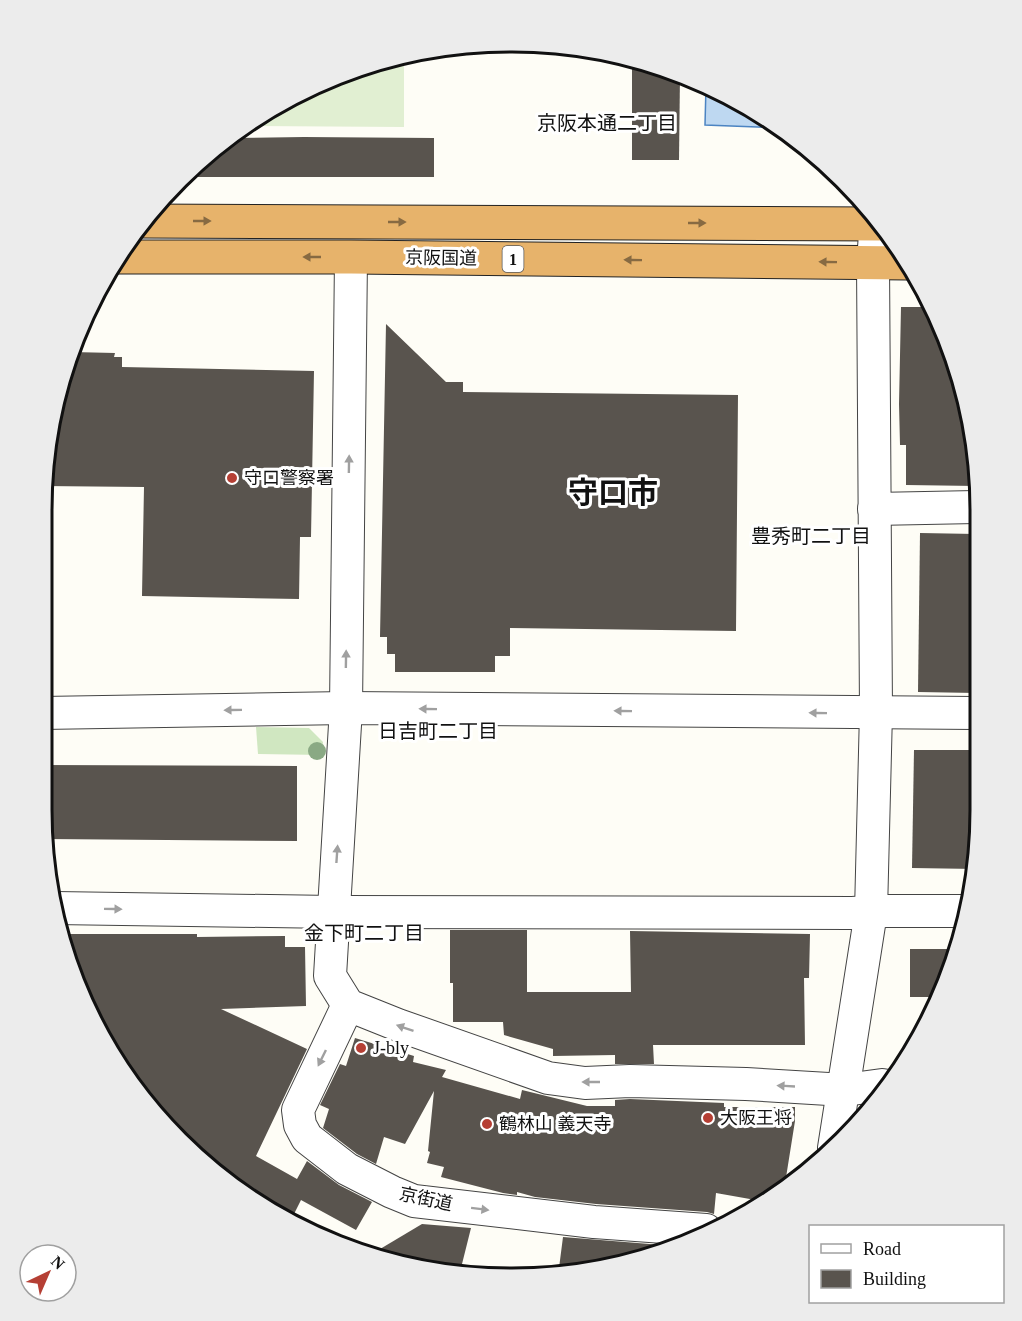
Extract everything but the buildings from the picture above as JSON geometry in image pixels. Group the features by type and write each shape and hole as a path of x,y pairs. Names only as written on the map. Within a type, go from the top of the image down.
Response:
{"highway":[{"name":"京阪国道","path":"156,221 868,223"},
{"name":"京阪国道","path":"129,257 896,263"}],"street":[{"path":"837,1132 871,912 876,712 873,262 876,233"},
{"path":"351,257 346,708 330,976 348,1005 548,1078 585,1083 630,1081 746,1084 845,1090 877,1086"},
{"path":"874,509 970,507"},
{"path":"52,713 346,708 970,713"},
{"path":"63,908 333,912 958,911"},
{"name":"京街道","path":"348,1005 298,1110 300,1125 307,1138 347,1168 414,1201 594,1222 696,1229"}],"green space":[{"path":"404,65 404,127 262,126 336,87"},
{"path":"256,727 309,728 323,742 322,755 258,754"}],"water":[{"path":"706,96 762,127 705,125"}],"place":[{"name":"守口警察署","path":"232,478"},
{"name":"J-bly","path":"361,1048"},
{"name":"大阪王将","path":"708,1118"},
{"name":"鶴林山 義天寺","path":"487,1124"}],"district":[{"name":"京阪本通二丁目","path":"607,123"},
{"name":"守口市","path":"613,493"},
{"name":"豊秀町二丁目","path":"811,536"},
{"name":"日吉町二丁目","path":"438,731"},
{"name":"金下町二丁目","path":"364,933"}]}
